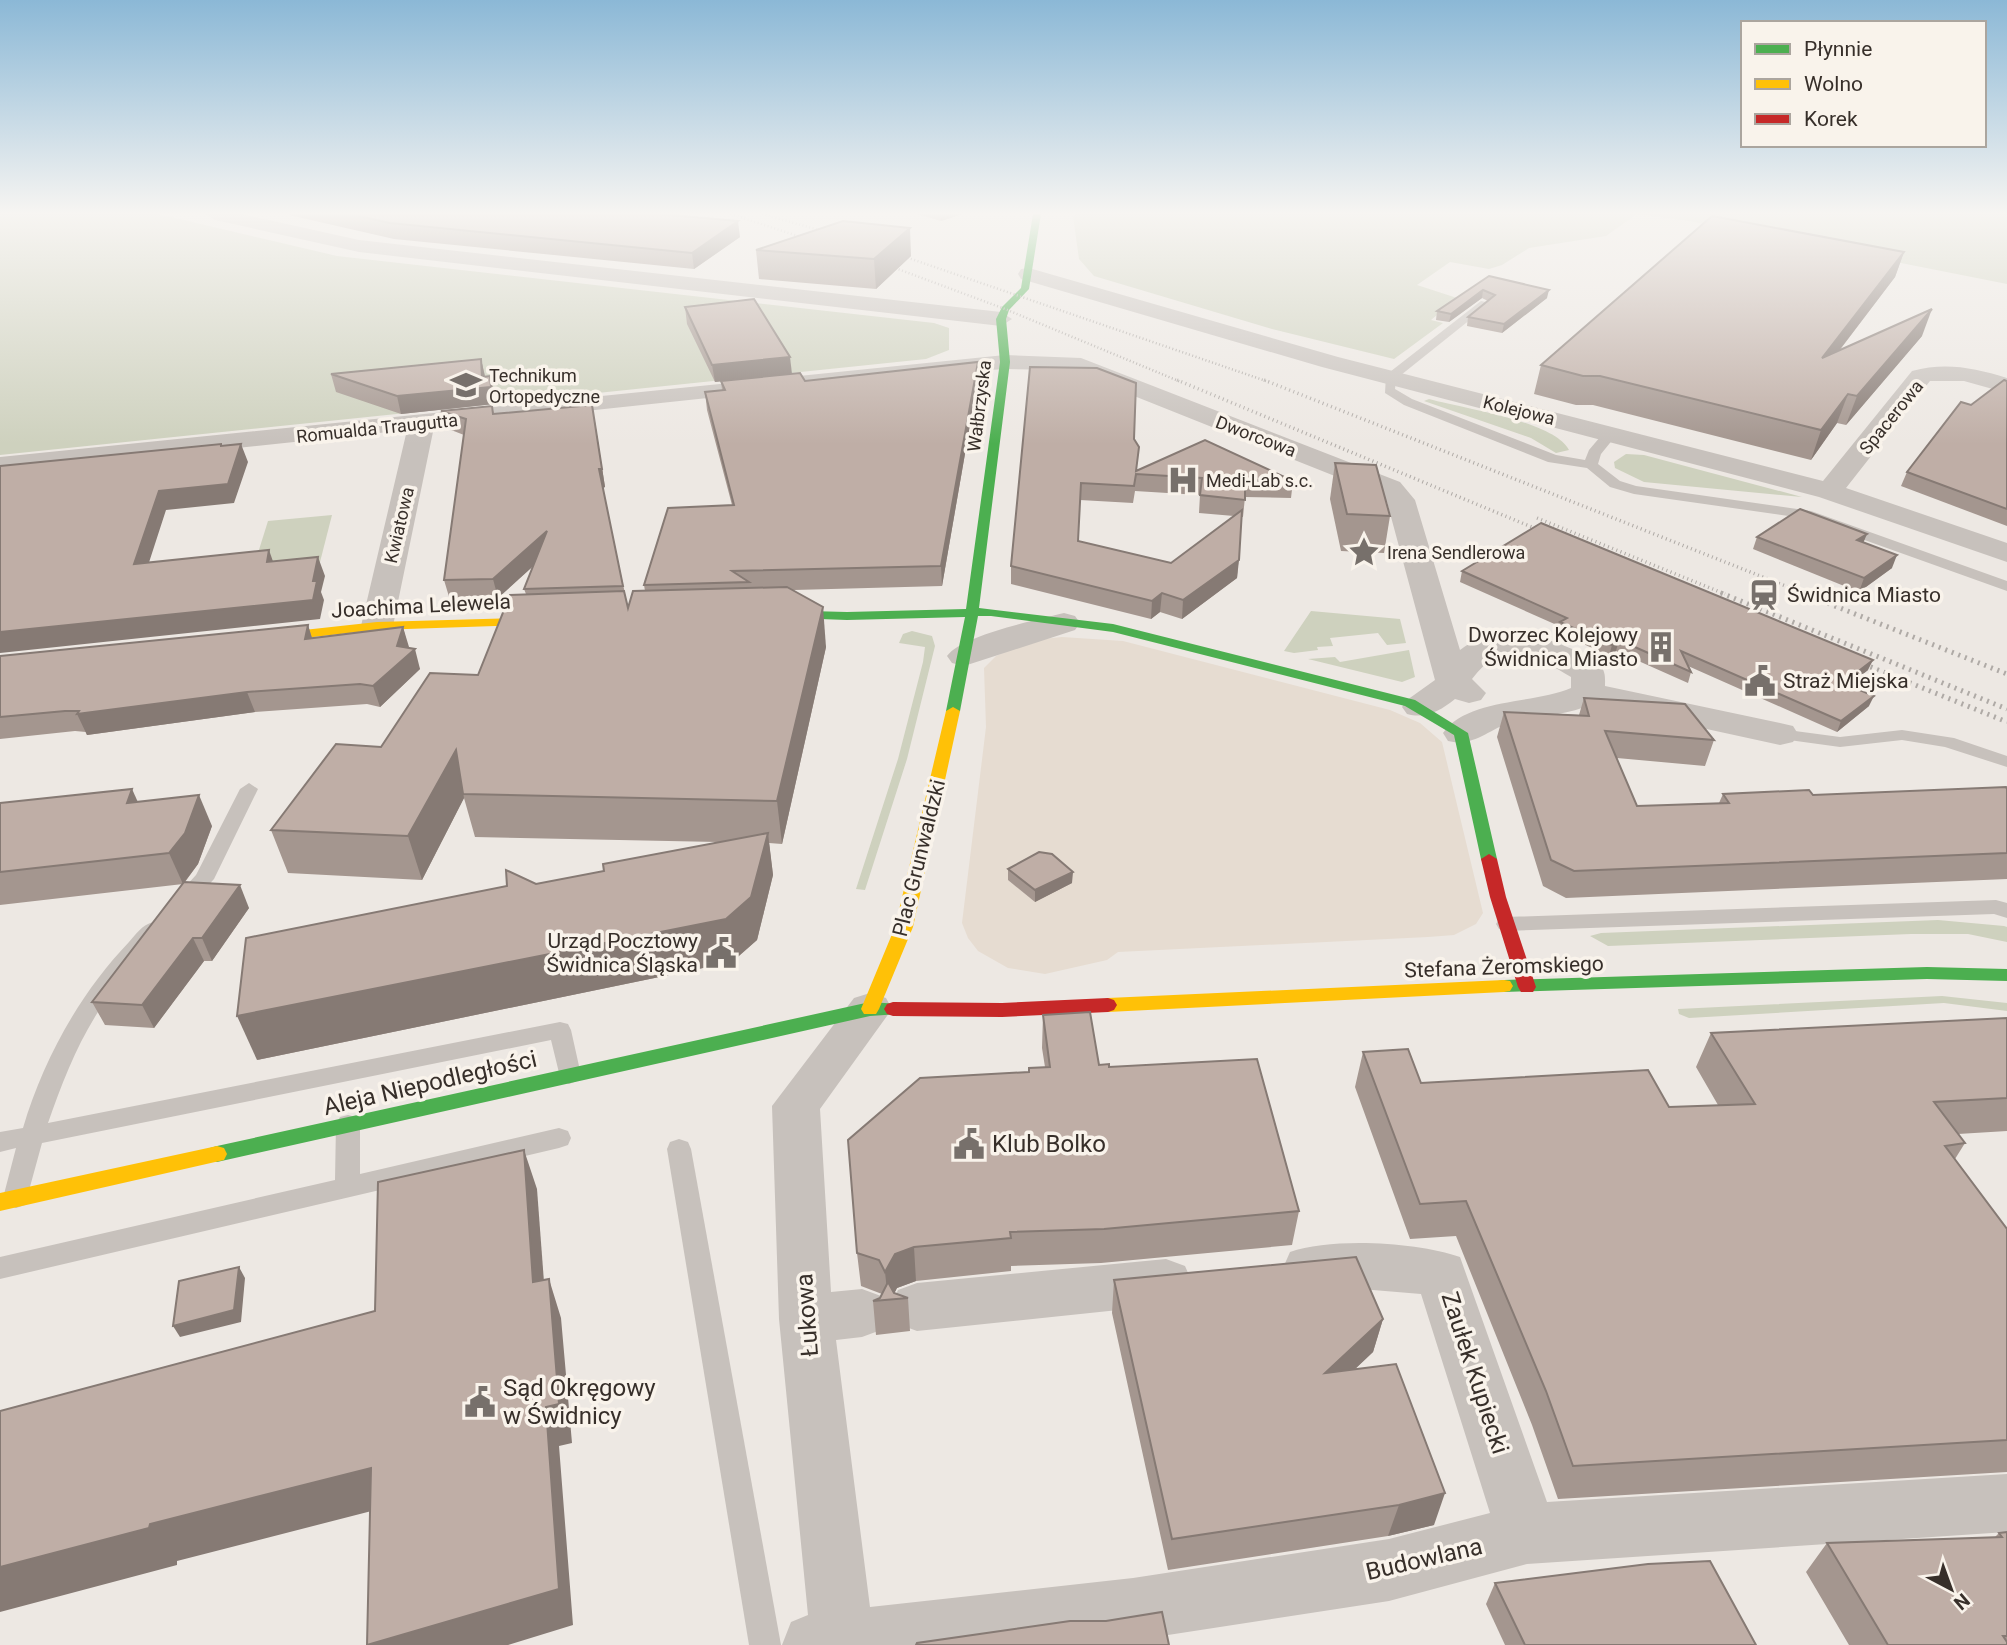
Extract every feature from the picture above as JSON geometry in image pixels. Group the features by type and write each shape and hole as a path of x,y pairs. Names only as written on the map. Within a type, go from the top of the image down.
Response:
{"main road":[{"path":"1001,319 1005,309 1023,291"},
{"name":"Wałbrzyska","path":"972,612 1005,362 1001,319"},
{"name":"Plac Grunwaldzki","path":"870,1009 904,928 944,760 972,612"},
{"path":"762,615 991,612 1112,628 1440,720 1527,987"},
{"name":"Joachima Lelewela","path":"235,641 377,626 571,621"},
{"name":"Stefana Żeromskiego","path":"870,1009 1002,1010 1927,973 2007,975"},
{"name":"Aleja Niepodległości","path":"8,1200 870,1009"}],"street":[{"path":"753,291 1001,319"},
{"name":"Kolejowa","path":"1084,291 1216,331 1390,378 1829,491 2007,553"},
{"name":"Dworcowa","path":"1005,362 1072,363 1390,488 1401,500 1452,681"},
{"name":"Romualda Traugutta","path":"0,465 422,423 944,366 1005,362"},
{"name":"Spacerowa","path":"1829,491 1921,376 1931,373 1961,373 2007,386"},
{"name":"Kwiatowa","path":"377,626 422,423"},
{"path":"964,656 986,646 1064,622"},
{"path":"1588,693 1588,673 1560,657 1528,644 1494,644 1473,656 1442,693 1440,720 1564,704 1588,693 1780,734"},
{"path":"1452,681 1502,713"},
{"name":"Łukowa","path":"833,1644 806,1319 796,1106 870,1009"},
{"name":"Zaułek Kupiecki","path":"917,1307 1337,1265 1441,1273 1527,1534"},
{"path":"806,1319 862,1313"},
{"name":"Budowlana","path":"833,1644 1133,1611 1389,1570 1527,1534 2007,1503"}],"lane":[{"path":"1485,303 1390,378 1389,390 1408,402 1553,458 1591,465 1607,480 1634,490 1806,514 2007,586"},
{"path":"1591,465 1594,453 1611,433"},
{"path":"1780,734 1840,742 1902,735 1948,742 2007,762"},
{"path":"8,1200 30,1136 75,1027 120,962 204,879 249,789"},
{"path":"1506,925 1996,907 2007,911"},
{"path":"0,1142 559,1030 569,1075"},
{"path":"346,1188 348,1124"},
{"path":"0,1268 559,1138"},
{"path":"679,1149 765,1645"}],"green space":[{"path":"0,291 647,291 934,323 949,328 949,350 926,359 0,455"},
{"path":"1144,291 1435,291 1457,298 1431,320 1443,323 1394,359 1272,329"},
{"path":"1429,399 1527,423 1560,440 1569,450 1556,453 1531,438 1424,401"},
{"path":"1626,454 1644,455 1802,497 1644,482 1615,468 1614,462"},
{"path":"332,515 320,562 253,569 268,521"},
{"path":"1311,611 1400,619 1406,643 1387,645 1378,633 1330,638 1333,646 1317,647 1318,650 1294,653 1284,651"},
{"path":"912,631 932,636 935,646 907,759 865,890 856,889 898,759 923,662 925,647 899,643 903,634"},
{"path":"1409,650 1415,677 1402,682 1308,659 1335,657 1340,662"},
{"path":"1938,920 2004,926 2007,927 2007,942 1968,934 1911,934 1608,946 1590,936 1601,933"},
{"path":"1942,996 2007,1003 2007,1011 1944,1003 1689,1018 1679,1014 1678,1009"}],"shaded area":[{"path":"1062,637 1123,641 1390,710 1420,723 1442,742 1483,913 1476,924 1454,935 1118,952 1107,960 1045,974 1008,968 978,951 968,938 962,923 986,727 984,668 996,656 1033,640"}],"building":[{"path":"1467,291 1482,291 1451,314 1437,311"},
{"path":"1485,291 1548,291 1504,324 1468,317 1495,295"},
{"path":"1626,291 1874,291 1822,358 1932,309 1857,396 1848,394 1821,430 1600,376 1583,376 1541,365"},
{"path":"754,299 790,357 712,365 685,307"},
{"path":"481,359 482,377 490,376 491,387 397,396 331,374"},
{"path":"978,362 941,566 732,571 749,582 644,585 668,508 734,505 705,392 725,390 721,381 800,373 805,381"},
{"path":"1030,367 1097,368 1136,383 1134,439 1139,447 1136,471 1205,440 1293,481 1245,480 1245,500 1200,495 1202,478 1136,474 1134,486 1081,483 1078,541 1171,563 1242,510 1239,560 1183,600 1162,593 1152,601 1011,566"},
{"path":"2004,380 2007,381 2007,509 1907,472 1961,402 1971,405"},
{"path":"592,405 602,469 599,469 623,586 524,589 547,531 493,579 444,580 466,419 441,411 492,406 493,414"},
{"path":"241,444 228,484 159,491 134,564 269,550 267,562 318,557 313,581 317,581 313,600 0,632 0,466"},
{"path":"1335,463 1376,465 1390,516 1347,514"},
{"path":"1800,509 1867,534 1857,540 1897,555 1864,578 1757,537"},
{"path":"1541,523 1873,660 1843,683 1874,696 1841,721 1681,651 1691,672 1619,640 1612,645 1560,622 1567,618 1462,571"},
{"path":"787,587 823,607 777,801 463,794 456,750 408,836 271,830 336,744 381,747 430,673 478,675 510,595 624,591 628,608 633,591"},
{"path":"308,625 305,639 403,627 397,646 415,649 373,686 360,684 247,692 77,714 79,711 0,717 0,656"},
{"path":"1584,698 1685,704 1714,740 1605,731 1637,806 1729,803 1723,794 1809,790 1813,795 2006,787 2007,853 1574,871 1551,860 1504,712 1589,716"},
{"path":"132,789 127,803 199,795 185,833 169,853 0,872 0,803"},
{"path":"768,833 751,897 726,919 237,1016 246,938 507,886 506,870 536,884 604,871 603,864"},
{"path":"1039,852 1052,854 1073,872 1035,890 1008,869"},
{"path":"184,882 240,885 202,938 193,938 142,1005 92,1002"},
{"path":"1090,1012 1099,1065 1109,1064 1109,1067 1257,1059 1299,1211 1104,1229 1010,1232 1011,1238 914,1247 895,1254 885,1272 879,1260 857,1253 848,1140 920,1078 1029,1072 1029,1068 1050,1067 1043,1015"},
{"path":"2007,1018 2007,1098 1934,1102 1965,1143 1945,1146 2007,1229 2007,1440 1573,1466 1546,1391 1466,1201 1420,1204 1363,1052 1408,1049 1421,1083 1648,1070 1669,1107 1755,1104 1711,1033"},
{"path":"524,1150 533,1282 549,1279 559,1404 546,1407 559,1589 367,1645 371,1468 150,1524 149,1528 0,1567 0,1411 375,1311 378,1182"},
{"path":"1356,1257 1383,1319 1325,1373 1396,1364 1445,1493 1399,1505 1172,1539 1114,1280"},
{"path":"239,1267 234,1310 173,1326 179,1281"},
{"path":"888,1282 894,1293 908,1298 873,1301 880,1298"},
{"path":"2007,1532 2007,1636 2003,1636 2007,1645 1888,1645 1827,1543 2002,1537 1999,1533"},
{"path":"1710,1561 1756,1645 1525,1645 1495,1583 1648,1564"},
{"path":"1162,1612 1169,1645 916,1645 1070,1621 1106,1621"}],"railway":[{"path":"956,291 1181,382"},
{"path":"1004,291 1269,382"},
{"path":"1177,380 1551,535"},
{"path":"1264,380 1806,594"},
{"path":"1537,518 1725,594"},
{"path":"1721,593 2007,709"},
{"path":"1802,593 2007,674"},
{"path":"1851,659 2007,722"}],"traffic: fast":[{"path":"953,711 972,612 1005,362 1001,319 1005,309 1023,291"},
{"path":"772,614 847,616 991,612 1113,628 1410,703 1461,733 1489,859"},
{"path":"1504,986 1927,973 2007,975"},
{"path":"217,1154 870,1009 893,1009"}],"traffic: slow":[{"path":"258,639 377,626 551,621"},
{"path":"870,1009 904,927 953,711"},
{"path":"1108,1005 1504,986"},
{"path":"0,1202 217,1154"}],"traffic: jam":[{"path":"1489,859 1498,897 1527,987"},
{"path":"893,1009 1002,1010 1108,1005"}],"place":[{"name":"Technikum Ortopedyczne","path":"466,385"},
{"name":"Medi-Lab s.c.","path":"1183,480"},
{"name":"Irena Sendlerowa","path":"1364,552"},
{"name":"Świdnica Miasto","path":"1764,595"},
{"name":"Dworzec Kolejowy Świdnica Miasto","path":"1661,647"},
{"name":"Straż Miejska","path":"1760,681"},
{"name":"Urząd Pocztowy Świdnica Śląska","path":"721,953"},
{"name":"Klub Bolko","path":"969,1144"},
{"name":"Sąd Okręgowy w Świdnicy","path":"480,1402"}]}
